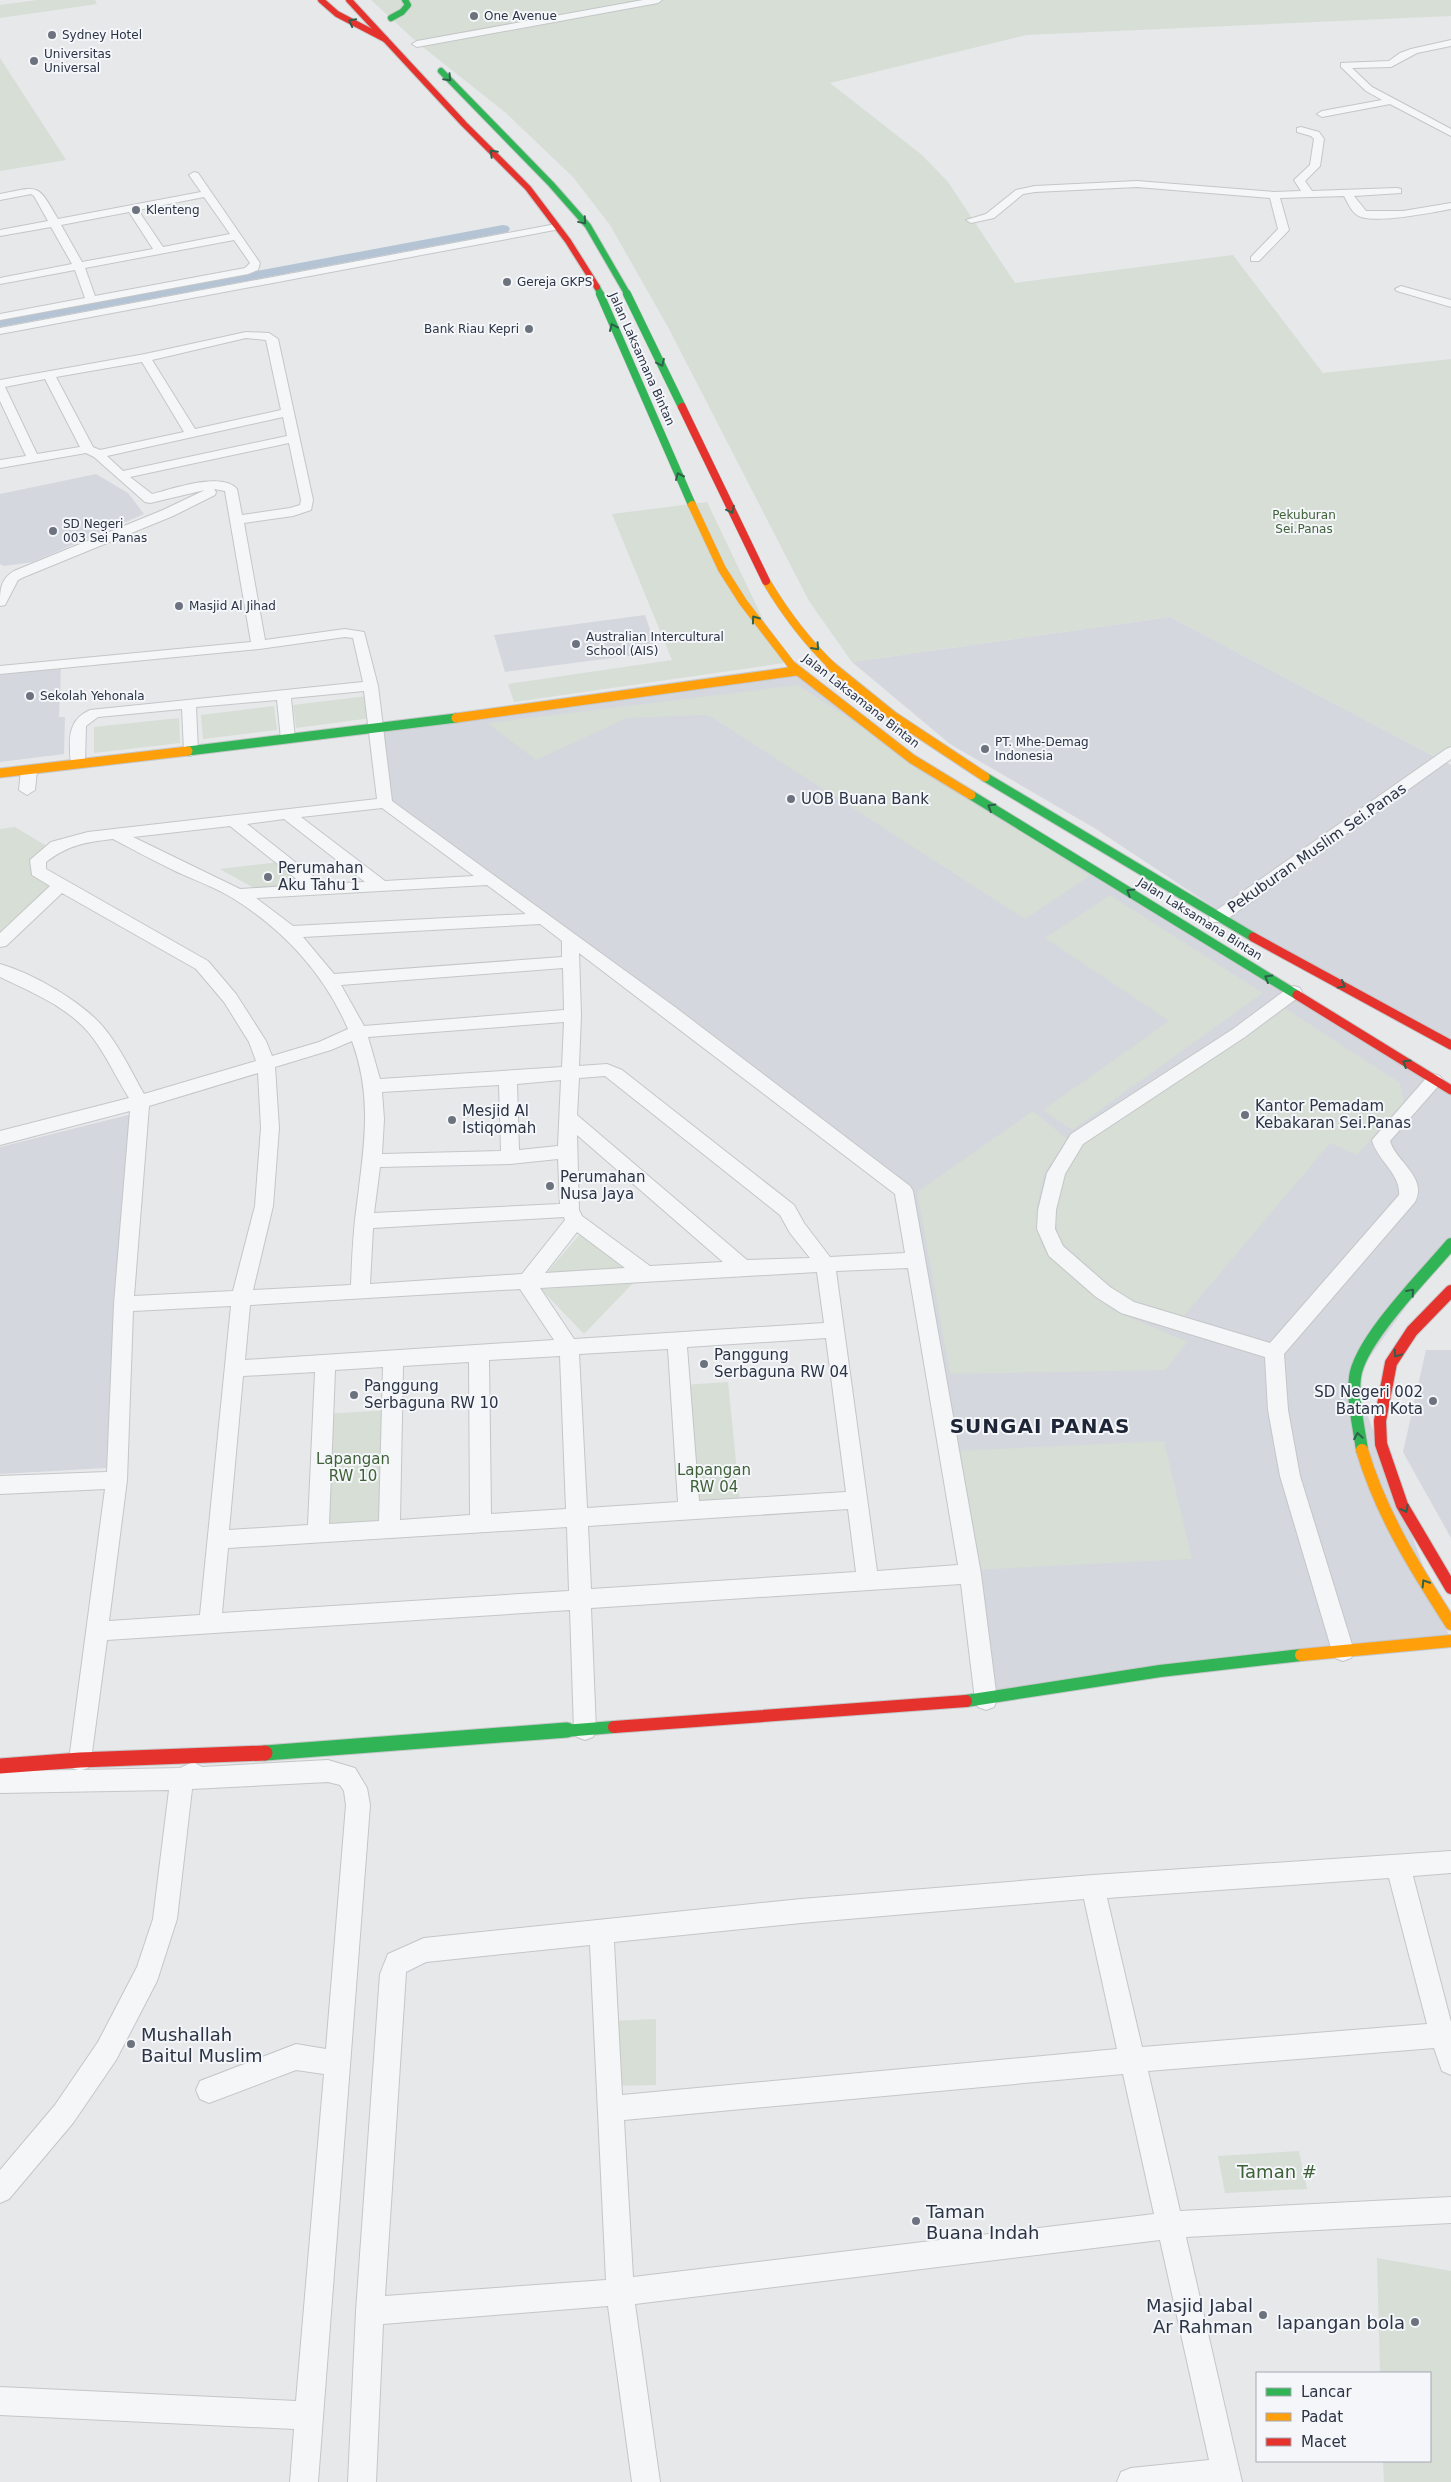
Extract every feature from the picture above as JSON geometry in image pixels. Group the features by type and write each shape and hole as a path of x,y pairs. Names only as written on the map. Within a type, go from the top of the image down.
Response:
{"main road":[{"path":"321,0 337,14 385,39"},
{"name":"Jalan Laksamana Bintan","path":"349,0 464,124 528,188 572,247 596,288 722,569 743,602 796,671 912,759 1294,992 1446,1089"},
{"path":"391,18 408,5 404,0"},
{"name":"Jalan Laksamana Bintan","path":"414,41 551,184 588,226 626,290 771,592 782,609 826,659 868,697 936,747 1217,918 1451,1045"},
{"path":"528,188 551,184"},
{"path":"0,772 376,730 796,671"},
{"path":"1451,1244 1384,1322 1362,1353 1354,1379 1356,1424 1362,1456 1376,1494 1393,1530 1451,1624"},
{"path":"1450,1587 1402,1505 1381,1444 1380,1421 1390,1363 1412,1331 1451,1291"},
{"path":"11,1765 80,1760 224,1756 986,1700 1099,1679 1343,1651 1451,1641"}],"street":[{"path":"414,41 658,0"},
{"path":"1451,43 1414,51 1403,55 1391,64 1344,65 1369,89 1451,133"},
{"path":"1322,114 1392,102"},
{"path":"1301,130 1315,134 1319,139 1315,166 1299,180 1308,193"},
{"path":"0,317 248,271 254,268 255,264 237,236 194,175"},
{"path":"971,220 990,216 1020,192 1035,189 1137,184 1206,188 1274,195 1397,191"},
{"path":"0,197 26,192 38,194 79,266 91,299"},
{"path":"1347,192 1355,207 1363,214 1402,214 1451,206"},
{"path":"0,233 206,194"},
{"path":"1255,260 1284,230 1274,195"},
{"path":"132,209 160,251"},
{"path":"0,331 556,227"},
{"path":"0,281 237,236"},
{"path":"1401,289 1451,304"},
{"path":"33,458 0,386 49,375 145,358 246,335 269,336 272,339 286,413 307,500 306,507 293,512 236,520"},
{"path":"145,358 192,433"},
{"path":"49,375 93,451 168,513"},
{"path":"0,464 93,451 286,413"},
{"path":"120,475 292,439"},
{"path":"150,499 205,486 225,485 231,489 258,645"},
{"path":"1,597 12,578 19,574 168,513 225,485"},
{"path":"0,670 258,645 352,632 358,635 371,686 385,803"},
{"path":"78,763 78,726 86,716 371,686"},
{"path":"284,696 288,739"},
{"path":"189,706 190,751"},
{"name":"Pekuburan Muslim Sei.Panas","path":"1217,918 1451,752"},
{"path":"27,790 29,770"},
{"path":"210,1622 241,1299 264,1206 270,1128 266,1063 257,1041 230,998 202,966 38,871 38,860 57,846 88,837 231,819 385,803 493,880 542,920 670,1011 900,1187 905,1194 970,1574 986,1700"},
{"path":"287,814 381,886"},
{"path":"231,819 320,890"},
{"path":"116,834 170,863 238,894 291,932 331,980 358,1032 373,1086 372,1161 364,1221 360,1292"},
{"path":"238,894 493,880"},
{"path":"0,942 62,885"},
{"path":"291,932 542,920"},
{"path":"526,1282 573,1216 567,1152 573,1014 570,940"},
{"path":"331,980 571,962"},
{"path":"0,970 56,997 82,1016 99,1033 140,1102 124,1304 117,1480 99,1630 80,1760"},
{"path":"1274,1352 1128,1308 1116,1301 1056,1251 1046,1229 1047,1210 1056,1174 1077,1140 1239,1033 1294,992"},
{"path":"0,1137 140,1102 325,1046 358,1032 573,1014"},
{"path":"373,1086 607,1070 616,1074 786,1210 797,1228 826,1265 833,1330 868,1581"},
{"path":"508,1078 510,1157"},
{"path":"1343,1651 1290,1476 1278,1410 1274,1352 1408,1197 1410,1187 1407,1178 1384,1153 1381,1140 1446,1089"},
{"path":"569,1118 743,1268"},
{"path":"372,1161 510,1157 567,1152"},
{"path":"364,1221 573,1216 648,1275"},
{"path":"124,1304 241,1299 743,1268 917,1260"},
{"path":"526,1282 569,1347 578,1519 585,1730"},
{"path":"234,1369 833,1330"},
{"path":"677,1339 689,1510"},
{"path":"479,1352 481,1523"},
{"path":"389,1530 393,1359"},
{"path":"318,1534 326,1363"},
{"path":"0,1486 117,1480"},
{"path":"217,1540 481,1523 578,1519 857,1500"},
{"path":"99,1630 970,1574"},
{"path":"182,1780 224,1756"},
{"path":"0,1781 11,1765"},
{"path":"0,1781 182,1780 328,1771 346,1776 355,1788 358,1805 304,2482"},
{"path":"0,2190 64,2114 107,2051 148,1972 165,1919 182,1780"},
{"path":"362,2482 370,2311 392,1974 397,1963 424,1950 801,1911 1093,1887 1451,1862"},
{"path":"1398,1865 1442,2035 1451,2062"},
{"path":"1093,1887 1227,2478 1131,2482"},
{"path":"601,1931 620,2292 646,2482"},
{"path":"609,2109 1132,2060 1442,2035"},
{"path":"209,2090 296,2058 338,2064"},
{"path":"370,2311 620,2292 1170,2225 1451,2210"},
{"path":"0,2401 309,2416"}],"shaded area":[{"name":"SD Negeri 003 Sei Panas","path":"96,474 128,493 144,514 33,562 4,566 0,564 0,494"},
{"name":"Australian Intercultural School (AIS)","path":"645,615 658,652 505,672 494,635"},
{"path":"1170,617 1451,765 1451,1049 1224,914 1096,829 950,744 852,662"},
{"name":"Sekolah Yehonala","path":"61,668 59,717 65,717 64,754 0,762 0,675"},
{"path":"796,671 853,716 1451,1095 1451,1244 1354,1379 1451,1641 986,1700 905,1194 385,803 376,729"},
{"path":"148,1110 106,1468 0,1474 0,1147"},
{"name":"SD Negeri 002 Batam Kota","path":"1426,1350 1451,1350 1451,1538 1403,1452"}],"green space":[{"path":"37,0 95,0 97,4 0,18 0,5"},
{"name":"Pekuburan Sei.Panas","path":"371,0 1451,0 1451,16 1026,35 830,83 922,155 948,182 1015,283 1233,255 1323,373 1451,359 1451,747 1436,757 1170,617 852,662 809,601 668,327 610,225 573,177 506,113 419,44"},
{"path":"0,58 66,160 0,171"},
{"path":"707,502 784,663 514,702 508,684 672,660 612,514"},
{"path":"798,685 1090,876 1025,919 708,715 627,718 536,760 487,723"},
{"path":"367,696 371,718 296,728 293,705"},
{"path":"274,706 277,730 203,739 201,715"},
{"path":"179,718 180,743 94,753 94,727"},
{"path":"15,827 50,848 35,870 64,885 0,937 0,829"},
{"name":"Perumahan Aku Tahu 1","path":"279,862 312,886 256,889 220,869"},
{"path":"1110,895 1263,993 1072,1130 1043,1110 1169,1021 1045,938"},
{"path":"1285,1008 1400,1083 1404,1102 1357,1155 1330,1143 1179,1322 1126,1301 1059,1240 1054,1210 1063,1175 1083,1142"},
{"path":"1033,1111 1067,1139 1044,1174 1037,1206 1041,1245 1112,1310 1188,1342 1165,1370 950,1374 917,1192"},
{"path":"581,1233 630,1270 544,1276"},
{"path":"633,1283 584,1334 541,1289"},
{"name":"Lapangan RW 04","path":"728,1382 740,1502 693,1505 683,1385"},
{"name":"Lapangan RW 10","path":"388,1410 383,1522 318,1526 325,1414"},
{"path":"1164,1441 1192,1559 971,1570 952,1451"},
{"path":"656,2019 656,2085 612,2086 612,2021"},
{"name":"Taman #","path":"1299,2151 1307,2189 1225,2193 1218,2156"},
{"name":"lapangan bola","path":"1377,2258 1451,2271 1451,2482 1384,2482 1383,2462 1431,2462 1431,2372 1380,2372"}],"waterway":[{"path":"0,323 503,229"}],"traffic: fast":[{"path":"391,18 402,12 408,5 405,0"},
{"path":"441,71 551,184 588,226 626,291 682,407"},
{"path":"597,287 692,505"},
{"path":"188,751 456,718"},
{"path":"985,777 1253,937"},
{"path":"971,795 1297,995"},
{"path":"1362,1450 1355,1398 1355,1378 1359,1359 1375,1334 1451,1244"},
{"path":"966,1701 1160,1671 1301,1655"},
{"path":"265,1753 614,1727"}],"traffic: slow":[{"path":"692,505 722,569 743,602 796,671 912,759 971,795"},
{"path":"766,581 783,611 806,640 832,667 893,716 955,759 985,777"},
{"path":"456,718 796,671"},
{"path":"0,773 188,751"},
{"path":"1362,1450 1369,1474 1388,1519 1412,1562 1451,1624"},
{"path":"1301,1655 1451,1641"}],"traffic: jam":[{"path":"321,0 337,14 385,39"},
{"path":"349,0 464,124 528,188 568,241 597,287"},
{"path":"682,407 766,581"},
{"path":"1253,937 1451,1045"},
{"path":"1297,995 1451,1090"},
{"path":"1451,1291 1412,1331 1391,1363 1380,1421 1381,1444 1402,1505 1451,1588"},
{"path":"614,1727 966,1701"},
{"path":"0,1766 80,1760 265,1753"}],"place":[{"name":"One Avenue","path":"474,16"},
{"name":"Sydney Hotel","path":"52,35"},
{"name":"Universitas Universal","path":"34,61"},
{"name":"Klenteng","path":"136,210"},
{"name":"Gereja GKPS","path":"507,282"},
{"name":"Bank Riau Kepri","path":"529,329"},
{"name":"SD Negeri 003 Sei Panas","path":"53,531"},
{"name":"Masjid Al Jihad","path":"179,606"},
{"name":"Australian Intercultural School (AIS)","path":"576,644"},
{"name":"Sekolah Yehonala","path":"30,696"},
{"name":"PT. Mhe-Demag Indonesia","path":"985,749"},
{"name":"UOB Buana Bank","path":"791,799"},
{"name":"Perumahan Aku Tahu 1","path":"268,877"},
{"name":"Kantor Pemadam Kebakaran Sei.Panas","path":"1245,1115"},
{"name":"Mesjid Al Istiqomah","path":"452,1120"},
{"name":"Perumahan Nusa Jaya","path":"550,1186"},
{"name":"Panggung Serbaguna RW 04","path":"704,1364"},
{"name":"Panggung Serbaguna RW 10","path":"354,1395"},
{"name":"SD Negeri 002 Batam Kota","path":"1433,1401"},
{"name":"Mushallah Baitul Muslim","path":"131,2044"},
{"name":"Taman Buana Indah","path":"916,2221"},
{"name":"Masjid Jabal Ar Rahman","path":"1263,2315"},
{"name":"lapangan bola","path":"1415,2322"}],"district":[{"name":"SUNGAI PANAS","path":"1040,1426"}]}
